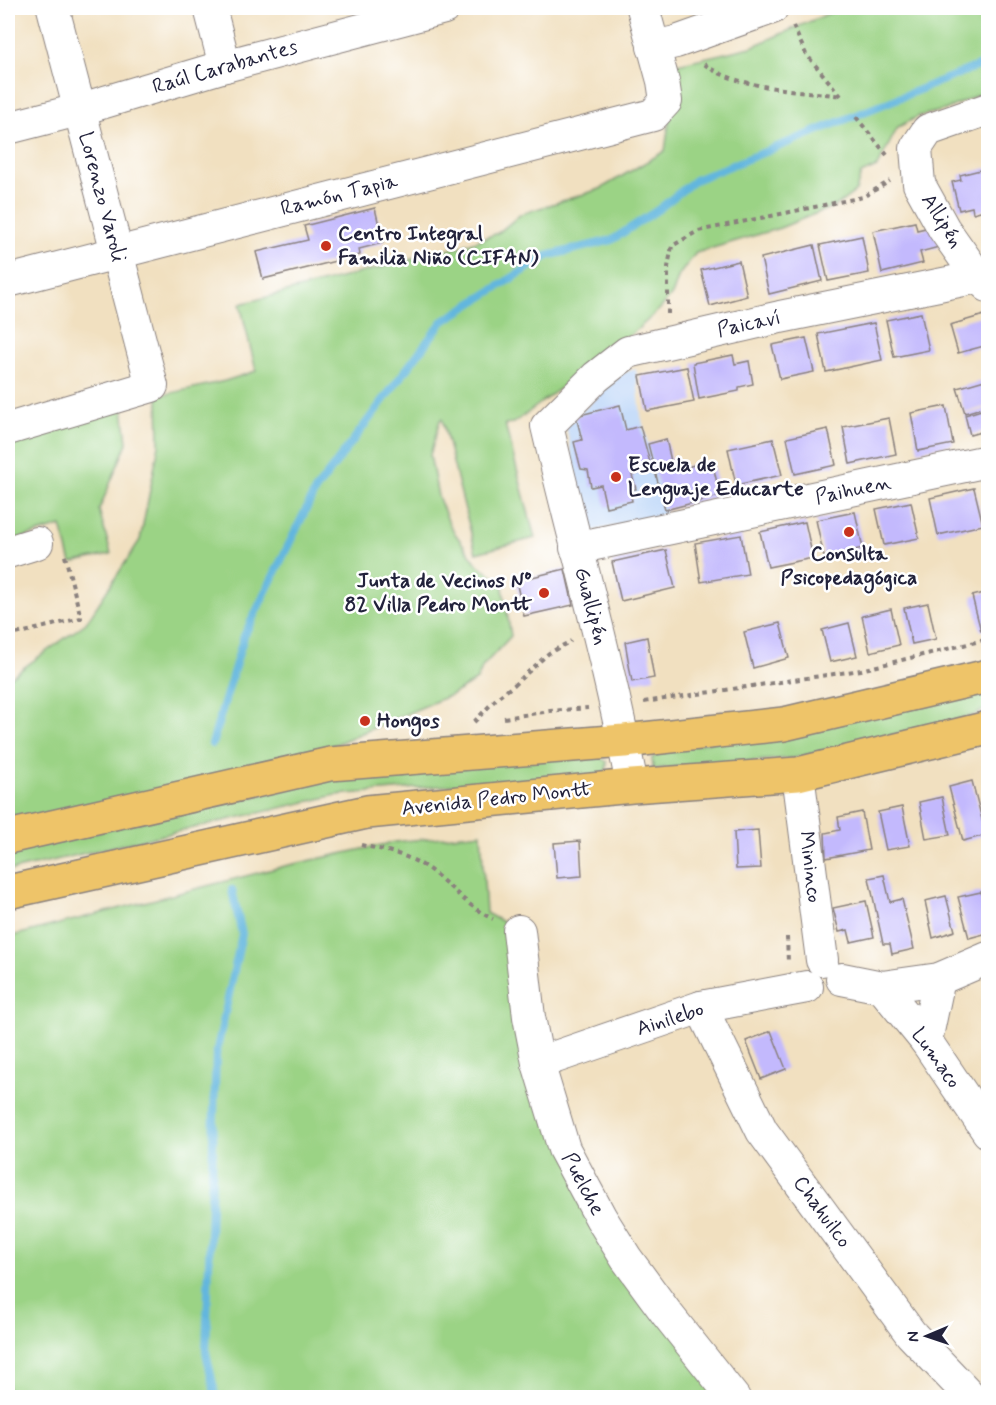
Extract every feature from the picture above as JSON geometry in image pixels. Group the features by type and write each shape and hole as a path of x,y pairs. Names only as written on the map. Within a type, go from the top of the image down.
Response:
{"main road":[{"path":"8,837 330,764 624,741 784,724 988,676"},
{"name":"Avenida Pedro Montt","path":"8,892 367,812 632,786 798,774 988,728"}],"street":[{"name":"Lorenzo Varoli","path":"8,429 152,386 53,8"},
{"path":"210,8 225,66"},
{"name":"Raúl Carabantes","path":"8,128 78,110 225,66 444,8"},
{"path":"643,8 665,45 781,12"},
{"name":"Ramón Tapia","path":"8,280 654,115 666,101 663,81 665,45"},
{"name":"Allipén","path":"983,281 944,229 919,184 916,148 928,130 988,108"},
{"name":"Paicaví","path":"547,426 596,377 628,352 668,342 983,281"},
{"name":"Guallipén","path":"547,426 576,548 598,626 632,786"},
{"name":"Paihuen","path":"576,548 988,461"},
{"path":"8,552 38,543"},
{"name":"Mininco","path":"798,774 832,969"},
{"name":"Puelche","path":"519,932 529,1017 538,1063 564,1149 601,1218 626,1258 734,1398"},
{"path":"832,969 882,987 939,979 988,958"},
{"path":"798,988 815,996 828,997 838,990 832,969"},
{"path":"926,1041 939,979"},
{"name":"Lumaco","path":"882,987 926,1041 988,1132"},
{"name":"Ainilebo","path":"538,1063 701,1007 798,988"},
{"name":"Chahuilco","path":"701,1007 762,1131 911,1334 972,1398"}],"path":[{"path":"665,45 743,83 842,96 806,54 781,12"},
{"path":"668,342 668,267 672,246 698,231 863,197 891,180"},
{"path":"8,636 81,618 60,536 38,543"},
{"path":"474,723 497,698 514,686 549,653 598,626"},
{"path":"368,842 357,844 397,854 426,867 479,913 519,932"},
{"path":"787,932 798,988"}],"shaded area":[{"name":"Escuela de Lenguaje Educarte","path":"636,369 641,416 666,515 587,532 566,426 623,373"}],"green space":[{"path":"841,8 988,8 988,90 945,110 919,116 898,127 877,167 861,174 856,191 837,205 780,228 696,253 679,275 673,293 661,308 638,329 530,411 513,423 505,424 535,538 476,553 442,419 440,420 430,455 438,496 451,528 478,565 502,582 511,636 483,666 477,680 453,694 273,771 8,834 8,679 86,623 140,540 159,445 158,396 225,381 256,371 240,304 463,246 498,233 521,214 600,189 665,151 677,64 751,47"},
{"path":"123,407 127,443 99,510 111,554 71,563 61,526 8,542 8,440"},
{"path":"988,689 988,708 972,716 794,758 653,769 652,758 663,751"},
{"path":"598,756 607,762 606,771 598,776 500,781 336,795 8,871 8,852 379,768"},
{"path":"481,833 486,913 519,931 564,1149 734,1397 8,1397 8,937 285,866 395,842"}],"building":[{"path":"988,168 988,209 973,213 972,207 959,210 952,182 961,180 960,175"},
{"name":"Centro Integral Familia Niño (CIFAN)","path":"375,208 383,243 359,249 360,255 263,279 256,252 308,240 304,226"},
{"path":"915,222 917,230 934,226 939,247 920,252 923,263 882,273 873,231"},
{"path":"862,236 869,273 828,281 820,245"},
{"path":"814,245 822,281 769,294 761,258"},
{"path":"739,261 747,296 710,306 701,270"},
{"path":"921,313 929,350 894,357 886,320"},
{"path":"984,315 988,345 958,353 950,325"},
{"path":"874,323 882,360 826,372 818,334"},
{"path":"806,338 814,372 780,379 772,345"},
{"path":"733,355 735,364 749,361 753,384 739,387 739,391 699,399 693,363"},
{"path":"687,367 694,402 647,411 640,376"},
{"path":"988,379 988,406 965,413 957,388"},
{"path":"620,405 626,430 640,426 652,470 632,475 636,489 630,490 632,501 606,507 601,485 591,487 588,470 581,469 574,442 582,440 576,416"},
{"path":"946,406 953,444 918,451 911,413"},
{"path":"988,408 988,430 970,435 965,415"},
{"path":"889,418 896,454 850,464 843,427"},
{"path":"828,429 836,465 795,474 787,438"},
{"path":"666,439 673,470 712,461 720,496 665,510 648,444"},
{"path":"773,439 782,475 736,485 728,449"},
{"path":"974,488 983,525 938,535 930,498"},
{"path":"911,502 919,538 884,545 876,509"},
{"path":"855,512 863,548 824,557 816,520"},
{"path":"805,522 813,558 768,567 760,532"},
{"path":"741,535 748,574 701,582 695,543"},
{"path":"666,550 675,588 621,601 612,562"},
{"name":"Junta de Vecinos Nº 82 Villa Pedro Montt","path":"565,569 573,605 524,616 516,581"},
{"path":"988,592 988,629 981,631 972,596"},
{"path":"928,603 936,639 912,644 904,608"},
{"path":"891,609 899,645 870,652 862,616"},
{"path":"780,623 789,658 753,668 744,632"},
{"path":"849,623 857,656 830,662 822,630"},
{"path":"647,637 654,678 632,682 625,642"},
{"path":"972,781 986,835 963,841 949,787"},
{"path":"942,797 950,835 926,839 919,802"},
{"path":"902,807 910,846 886,850 878,812"},
{"path":"862,812 869,850 826,858 825,833 840,830 838,817"},
{"path":"758,830 761,868 736,869 734,832"},
{"path":"580,841 582,876 557,878 554,843"},
{"path":"884,875 890,902 902,899 914,949 892,954 890,944 883,944 869,878"},
{"path":"981,892 988,922 988,933 969,938 958,897"},
{"path":"946,896 955,931 933,938 925,901"},
{"path":"866,901 874,937 851,942 848,930 839,932 833,908"},
{"path":"771,1031 786,1069 761,1079 746,1041"}],"waterway":[{"path":"212,744 244,636 315,491 442,322 547,256 612,240 659,209 695,180 988,62"},
{"path":"216,1398 206,1352 216,1054 242,934 232,890"}],"place":[{"name":"Centro Integral Familia Niño (CIFAN)","path":"326,246"},
{"name":"Escuela de Lenguaje Educarte","path":"616,477"},
{"name":"Consulta Psicopedagógica","path":"849,532"},
{"name":"Junta de Vecinos Nº 82 Villa Pedro Montt","path":"544,593"},
{"name":"Hongos","path":"365,721"}]}
